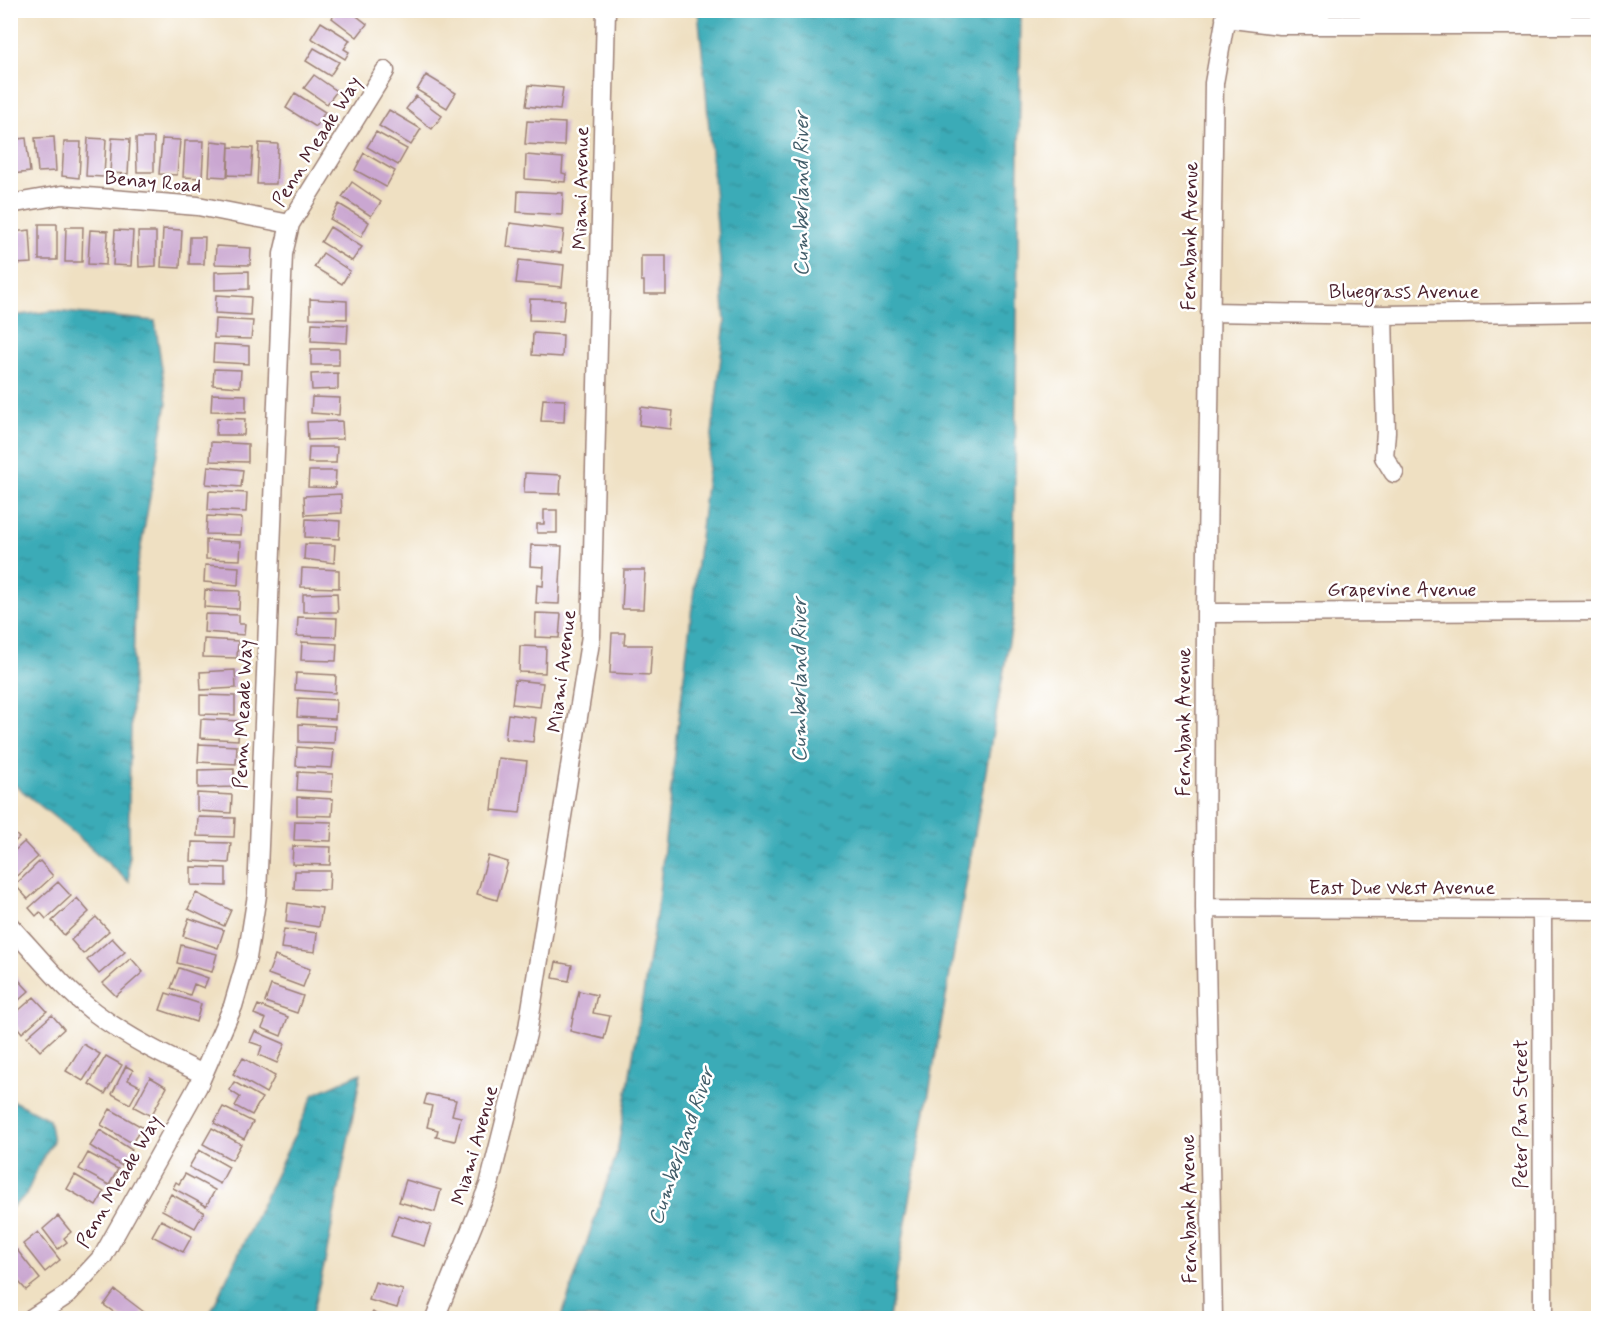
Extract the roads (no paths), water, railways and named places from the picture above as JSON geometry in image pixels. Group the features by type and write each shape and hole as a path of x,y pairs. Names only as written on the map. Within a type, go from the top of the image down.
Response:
{"street":[{"name":"Miami Avenue","path":"435,1318 489,1185 527,1034 591,636 606,10"},
{"path":"1226,14 1280,25 1599,25"},
{"name":"Fernbank Avenue","path":"1213,1318 1205,908 1206,613 1214,84 1226,14"},
{"name":"Penn Meade Way","path":"32,1318 67,1295 103,1256 203,1074 232,1006 247,958 257,895 284,254 290,224 385,71"},
{"name":"Benay Road","path":"10,204 62,195 198,206 290,224"},
{"name":"Bluegrass Avenue","path":"1210,312 1383,315 1599,312"},
{"path":"1383,315 1386,432 1384,457 1394,473"},
{"name":"Grapevine Avenue","path":"1206,613 1599,611"},
{"name":"East Due West Avenue","path":"1205,908 1599,910"},
{"name":"Peter Pan Street","path":"1542,910 1544,1318"},
{"path":"10,926 93,1011 135,1040 203,1074"}],"water":[{"name":"Cumberland River","path":"698,11 1021,11 1013,619 889,1318 561,1318 617,1153 657,909 725,322"},
{"path":"54,311 155,321 167,403 136,574 129,792 129,882 73,832 11,782 11,316"},
{"path":"361,1073 325,1262 311,1318 208,1318 314,1094"},
{"path":"11,1100 49,1119 53,1141 26,1195 11,1208"}]}
